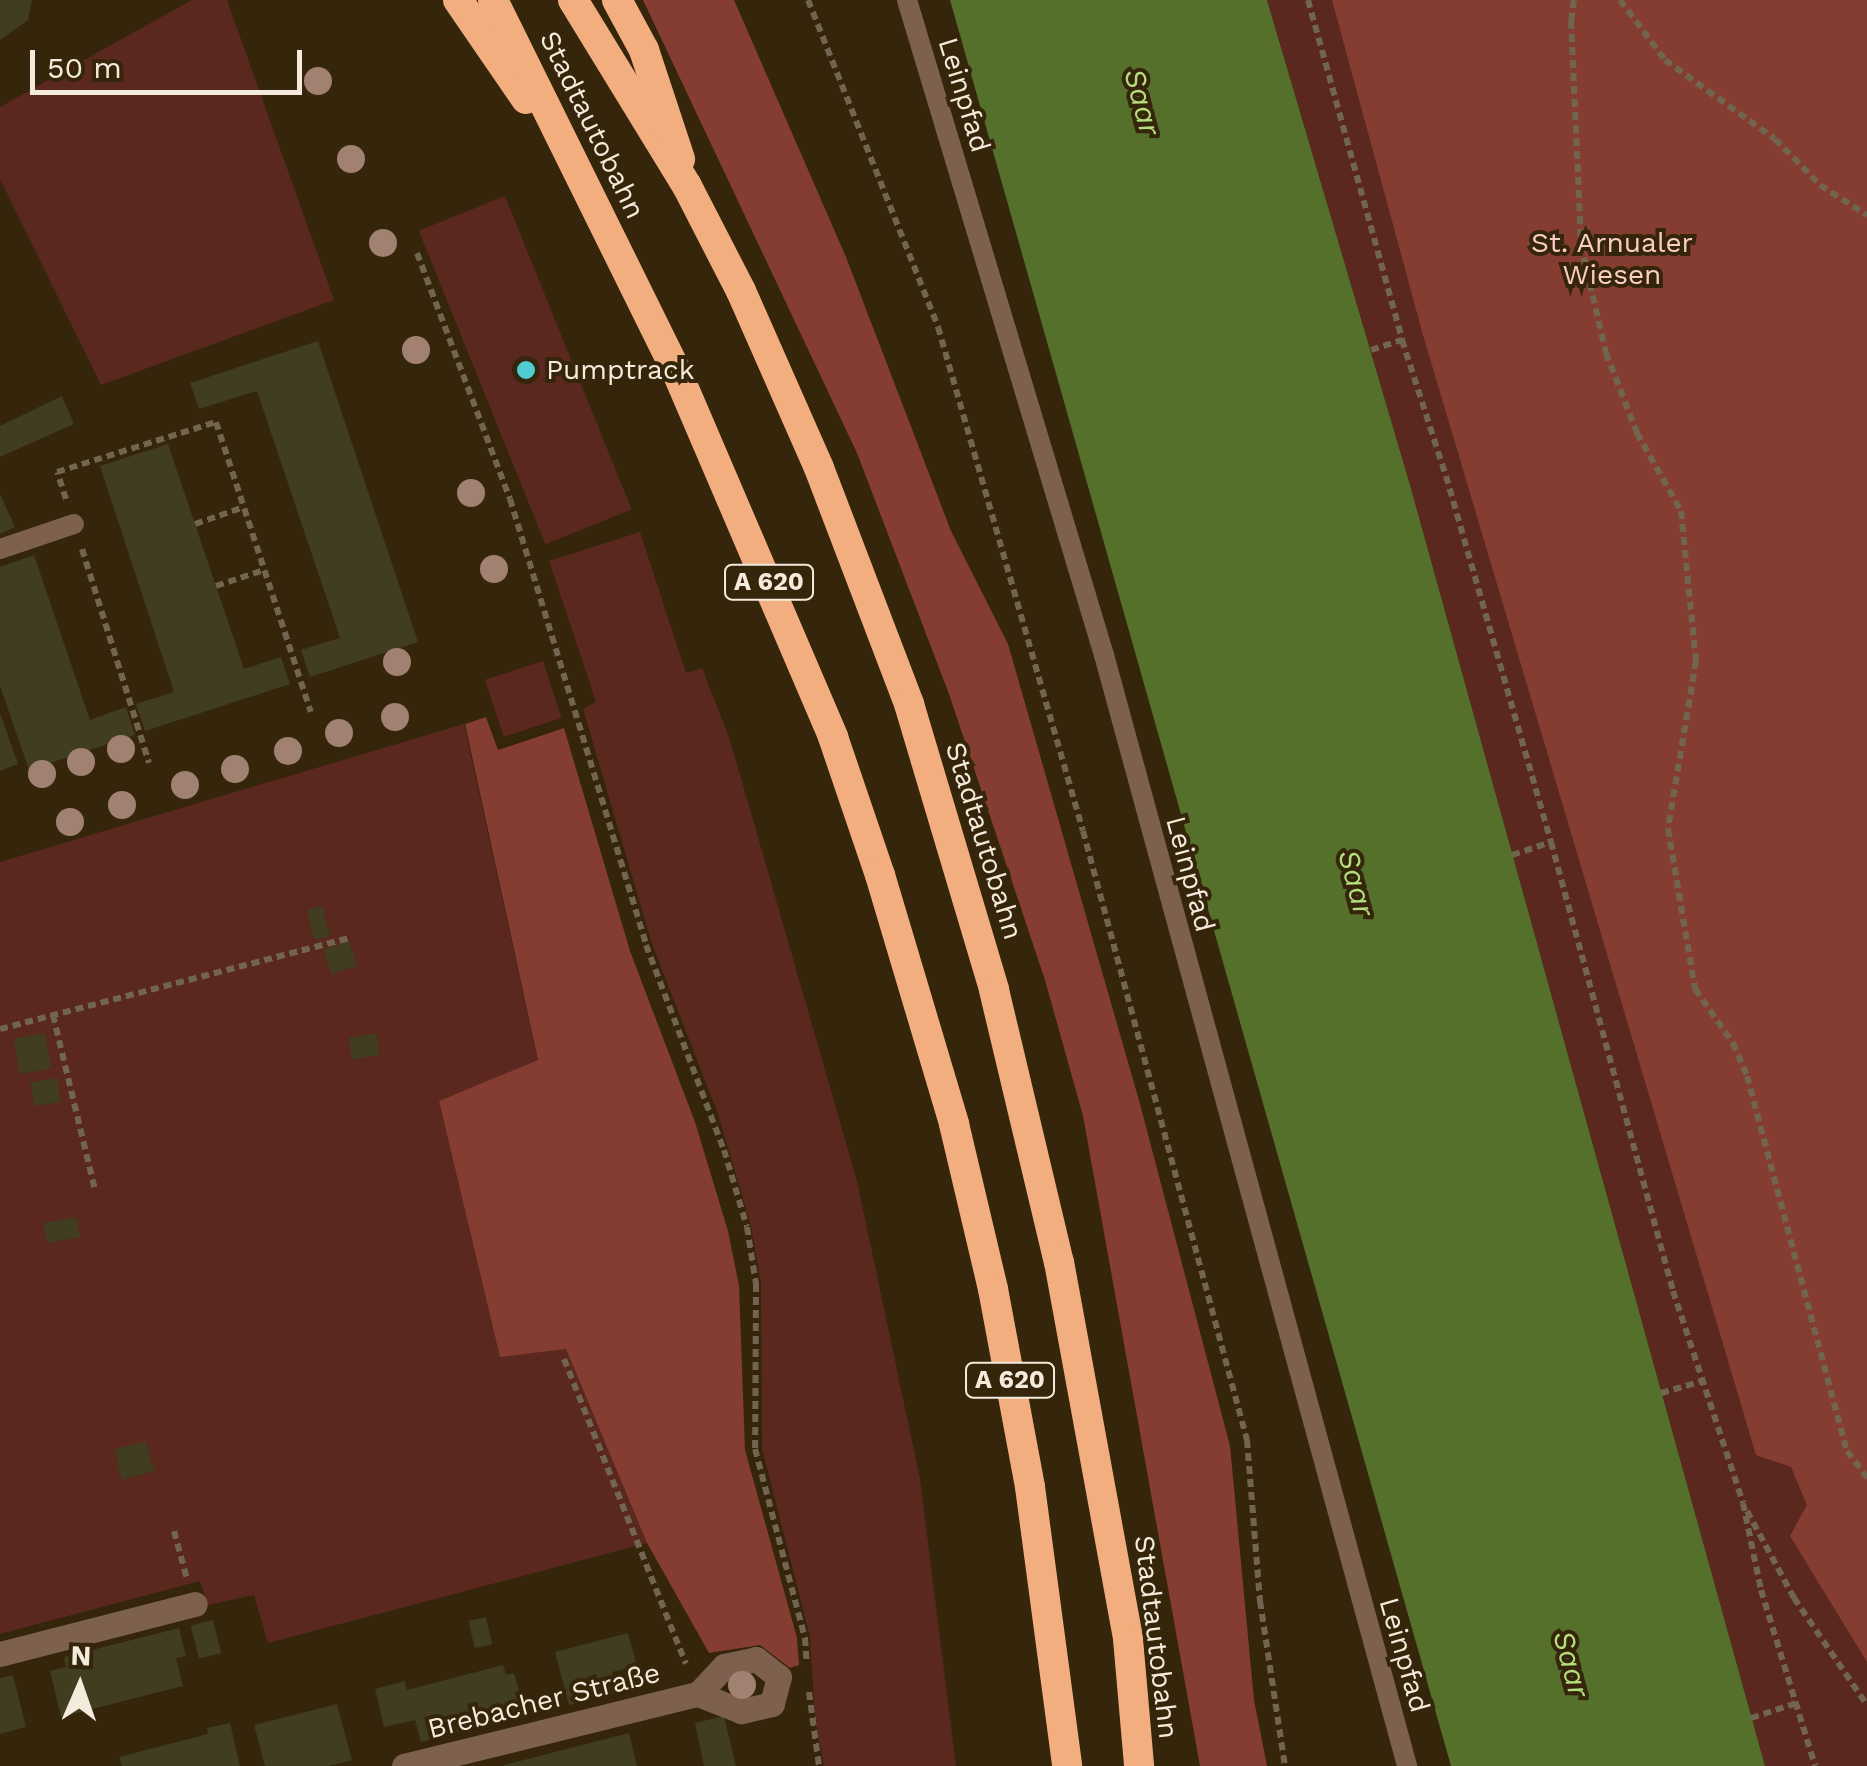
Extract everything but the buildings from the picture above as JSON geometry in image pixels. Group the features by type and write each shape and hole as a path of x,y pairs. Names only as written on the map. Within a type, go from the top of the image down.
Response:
{"highway":[{"path":"458,0 580,180"},
{"name":"Stadtautobahn","path":"493,0 680,377 791,634 833,737 919,1000 954,1124 993,1289 1030,1488 1067,1766"},
{"name":"Stadtautobahn","path":"573,0 687,186 741,292 819,468 909,704 960,866 1020,1092 1059,1262 1128,1639 1139,1766"},
{"path":"617,0 651,69 687,186"},
{"path":"1128,1639 1157,1766"}],"street":[{"path":"0,1654 194,1604"},
{"name":"Brebacher Straße","path":"404,1766 698,1694"}],"lane":[{"name":"Leinpfad","path":"906,0 1104,656 1408,1766"},
{"path":"0,550 74,524"}],"path":[{"path":"808,0 938,327 1083,831 1247,1440 1260,1601 1284,1766"},
{"path":"1308,0 1402,340 1551,842 1673,1291 1743,1503 1760,1590 1815,1766"},
{"path":"1574,0 1571,21 1582,244 1606,353 1636,433 1681,511 1696,661 1668,829 1695,989 1733,1043 1747,1076 1848,1451 1867,1478"},
{"path":"1620,0 1665,60 1775,140 1820,185 1867,216"},
{"path":"417,253 503,480 646,946 724,1150 747,1227 756,1284 755,1449 806,1638 807,1668"},
{"path":"1371,350 1402,340"},
{"path":"148,763 57,472 216,422 311,712"},
{"path":"195,524 244,508"},
{"path":"216,586 264,570"},
{"path":"1512,855 1551,842"},
{"path":"0,1029 350,938"},
{"path":"53,1016 95,1190"},
{"path":"564,1358 698,1694"},
{"path":"1661,1393 1703,1382"},
{"path":"1743,1503 1794,1598 1867,1705"},
{"path":"174,1531 194,1604"},
{"path":"808,1686 819,1766"},
{"path":"1751,1718 1797,1703"}],"green space":[{"path":"192,0 227,0 334,300 101,385 0,179 0,107"},
{"path":"643,0 734,0 846,257 951,531 1008,644 1140,1104 1230,1446 1254,1700 1267,1766 1200,1766 1083,1116 1045,980 949,694 857,453"},
{"name":"St. Arnualer Wiesen","path":"1267,0 1867,0 1867,1766 1765,1766 1410,485"},
{"name":"St. Arnualer Wiesen","path":"1332,0 1867,0 1867,1662 1790,1536 1807,1505 1791,1467 1756,1455 1423,335"},
{"name":"Pumptrack","path":"505,196 632,509 545,544 419,231"},
{"path":"640,532 686,673 702,668 730,740 857,1181 920,1479 956,1766 824,1766 815,1719 810,1637 762,1448 761,1284 751,1226 718,1114 652,944 583,709 596,702 549,561"},
{"path":"543,661 562,718 504,737 485,680"},
{"path":"486,717 498,750 564,728 630,951 695,1122 728,1231 739,1286 745,1450 797,1638 799,1665 790,1668 760,1645 709,1653 647,1543 566,1349 500,1357 439,1101 538,1060 465,724"},
{"path":"464,724 538,1061 439,1101 500,1356 566,1349 647,1543 268,1643 254,1595 208,1605 200,1581 0,1634 0,862"}],"water":[{"name":"Saar","path":"950,0 1267,0 1410,485 1765,1766 1451,1766"}],"place":[{"name":"Pumptrack","path":"526,370"}]}
